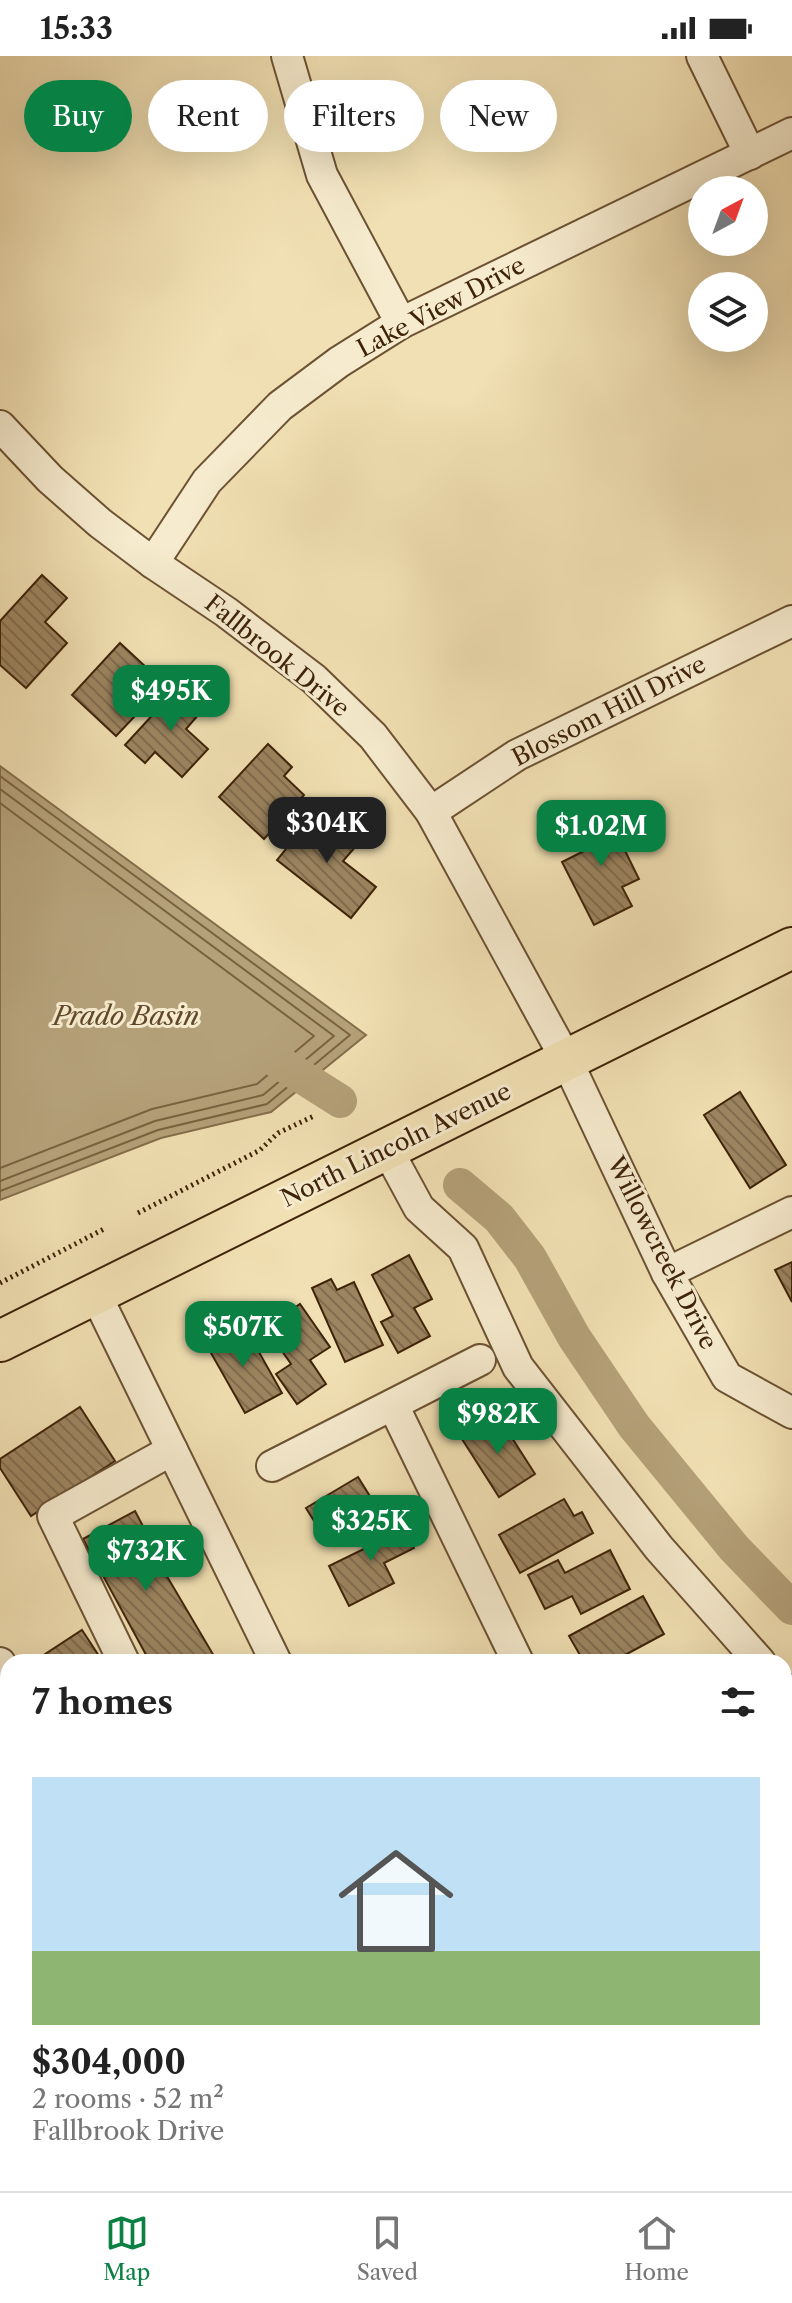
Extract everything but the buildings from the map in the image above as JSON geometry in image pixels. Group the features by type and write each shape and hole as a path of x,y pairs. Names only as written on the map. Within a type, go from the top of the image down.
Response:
{"main road":[{"name":"North Lincoln Avenue","path":"0,1341 792,948"}],"street":[{"path":"287,56 322,175 401,323"},
{"path":"702,56 750,154"},
{"name":"Lake View Drive","path":"153,563 207,481 280,406 339,362 401,323 792,133"},
{"name":"Fallbrook Drive","path":"0,426 50,479 100,523 314,679 373,736 431,812 567,1061"},
{"name":"Blossom Hill Drive","path":"431,812 517,755 792,621"},
{"name":"Willowcreek Drive","path":"567,1061 667,1273 727,1377 792,1413"},
{"path":"387,1149 419,1208 463,1248 518,1367 659,1548 753,1654"},
{"path":"667,1273 792,1212"},
{"path":"96,1295 272,1654"},
{"path":"272,1466 480,1360"},
{"path":"393,1405 514,1654"},
{"path":"120,1654 53,1516 172,1450"}],"path":[{"path":"138,1213 260,1150 278,1133 314,1116"},
{"path":"0,1283 104,1229"}],"water":[{"name":"Prado Basin","path":"0,766 366,1035 271,1112 161,1138 0,1200"}],"waterway":[{"path":"269,1056 340,1101"},
{"path":"460,1185 499,1218 530,1258 574,1337 634,1426 734,1548 792,1608"}]}
